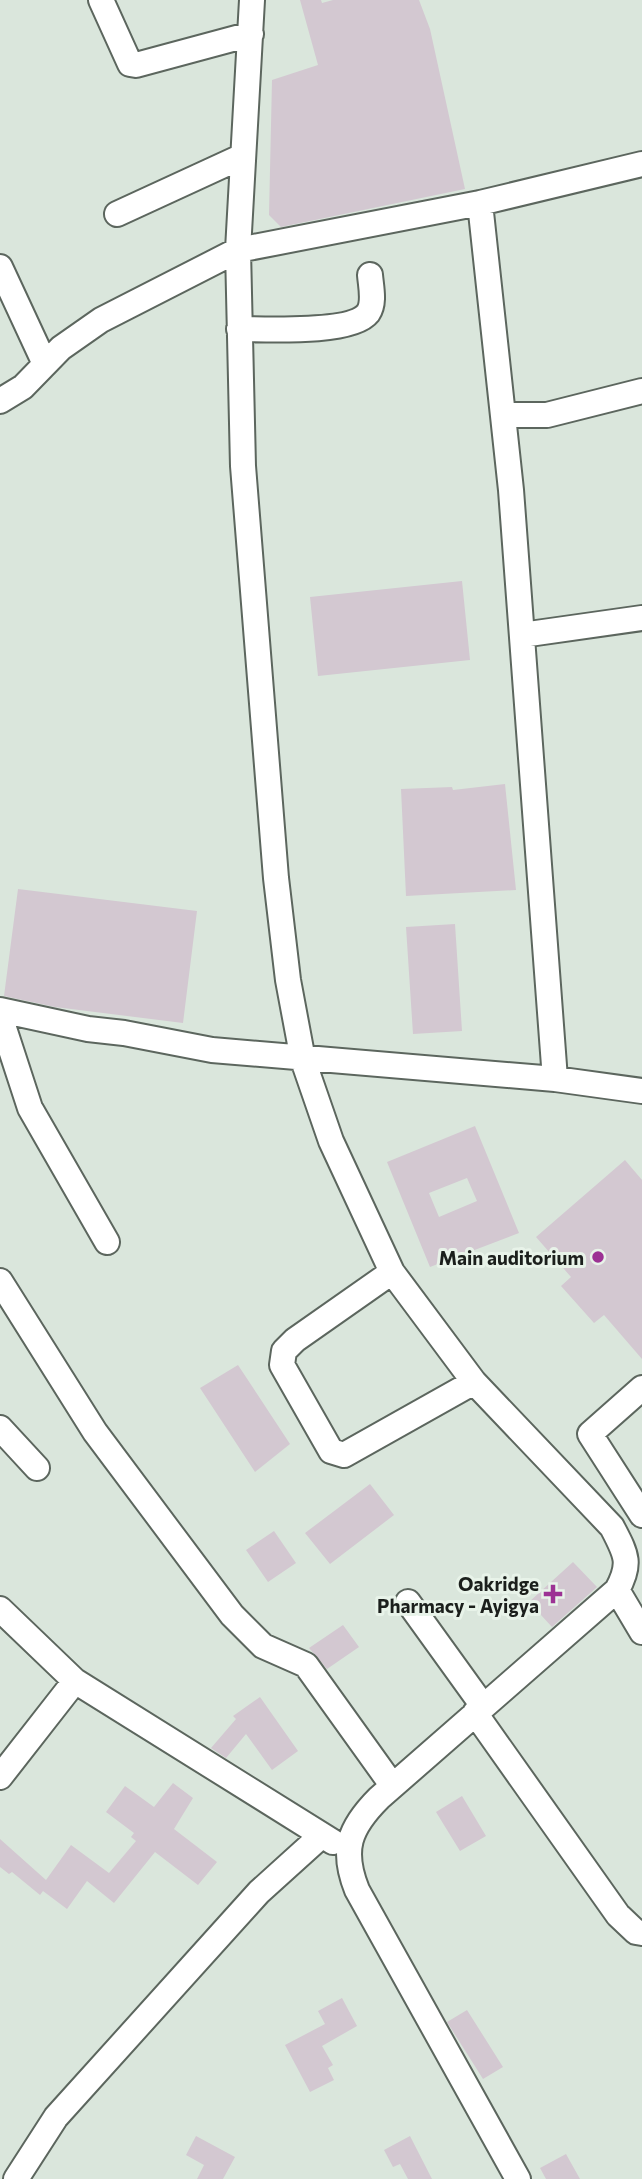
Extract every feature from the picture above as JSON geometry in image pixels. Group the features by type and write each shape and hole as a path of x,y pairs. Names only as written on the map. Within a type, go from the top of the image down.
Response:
{"street":[{"path":"101,0 130,64 136,65 251,34"},
{"path":"253,0 238,250 243,466 260,702 286,968 303,1060 331,1141 392,1272 474,1382 612,1527 625,1552 642,1632"},
{"path":"117,214 243,156"},
{"path":"0,401 23,387 45,364 101,320 238,250 480,203 642,164"},
{"path":"480,203 504,415 555,1079"},
{"path":"0,267 45,364"},
{"path":"239,329 303,328 354,322 364,317 371,307 370,275"},
{"path":"504,415 547,415 642,391"},
{"path":"522,635 642,618"},
{"path":"0,1010 168,1044 303,1060 555,1079 642,1091"},
{"path":"0,1016 30,1108 107,1242"},
{"path":"392,1272 295,1340 284,1351 282,1365 331,1451 344,1455 474,1382"},
{"path":"0,1280 95,1432 232,1615 262,1646 306,1665 392,1785"},
{"path":"642,1388 590,1434 642,1515"},
{"path":"0,1428 37,1468"},
{"path":"518,2179 357,1890 350,1871 347,1848 366,1811 392,1785 629,1574"},
{"path":"408,1602 618,1915 636,1932 642,1933"},
{"path":"0,1609 75,1681 321,1836 347,1848"},
{"path":"0,1777 75,1681"},
{"path":"16,2179 56,2117 260,1892 321,1836"}],"building":[{"path":"300,0 321,0 322,3 333,0 419,0 430,29 465,189 281,227 269,215 272,80 318,65"},
{"path":"462,581 470,660 318,676 310,597"},
{"path":"505,784 516,890 406,896 401,789 452,787 453,790"},
{"path":"18,889 197,911 183,1023 55,1007 4,996"},
{"path":"455,924 462,1031 413,1034 406,927"},
{"path":"475,1126 519,1233 430,1267 387,1162","holes":["467,1178 477,1201 439,1217 429,1193"]},
{"name":"Main auditorium","path":"625,1160 642,1180 642,1359 604,1315 594,1323 561,1286 571,1277 536,1237"},
{"path":"238,1365 290,1444 255,1472 200,1388"},
{"path":"370,1484 394,1515 330,1564 305,1533"},
{"path":"274,1531 296,1563 268,1582 246,1550"},
{"path":"573,1562 597,1587 552,1627 529,1602"},
{"path":"343,1625 359,1647 327,1669 309,1648"},
{"path":"260,1697 298,1751 272,1770 246,1734 226,1758 211,1748 236,1719 233,1716"},
{"path":"173,1783 193,1798 174,1829 217,1862 198,1885 155,1852 114,1903 87,1881 67,1909 43,1891 40,1895 12,1872 9,1874 0,1867 0,1839 46,1880 71,1845 109,1873 136,1841 131,1837 134,1833 106,1812 125,1786 154,1807"},
{"path":"462,1796 486,1836 460,1851 436,1812"},
{"path":"342,1998 357,2026 322,2046 333,2065 328,2068 334,2080 310,2092 285,2045 325,2024 318,2011"},
{"path":"467,2010 503,2067 483,2079 447,2022"},
{"path":"196,2136 235,2157 223,2179 197,2179 204,2165 186,2155"},
{"path":"410,2136 432,2179 408,2179 400,2164 393,2167 384,2150"},
{"path":"566,2154 580,2179 546,2179 540,2168"}],"place":[{"name":"Main auditorium","path":"598,1257"},
{"name":"Oakridge Pharmacy - Ayigya","path":"553,1594"}]}
